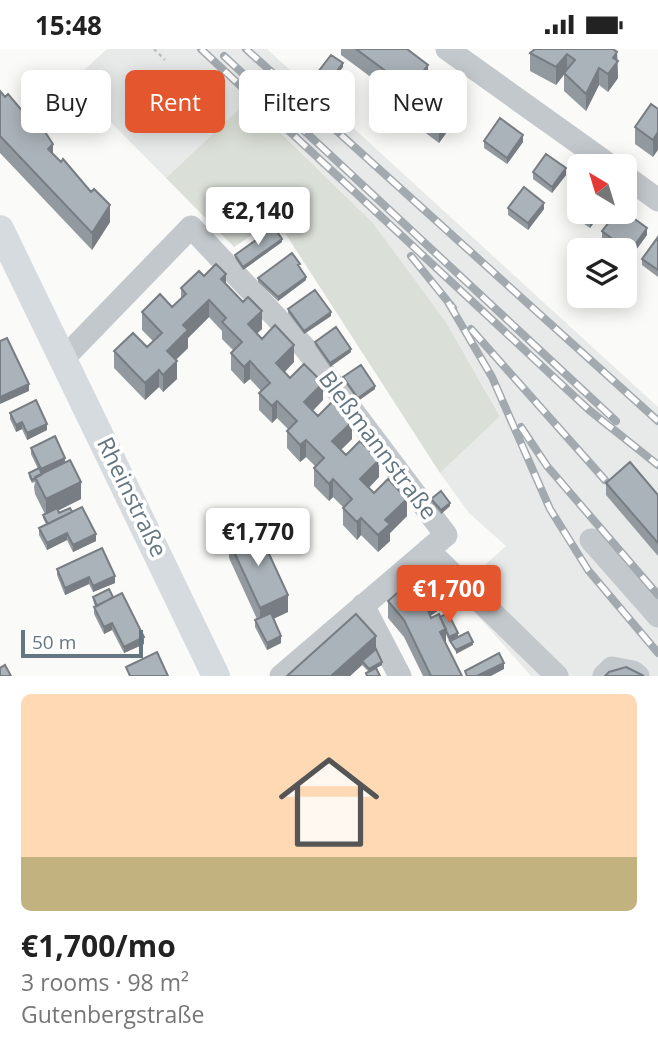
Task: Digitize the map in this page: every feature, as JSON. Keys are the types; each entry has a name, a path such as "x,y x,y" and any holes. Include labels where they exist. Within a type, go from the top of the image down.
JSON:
{"main road":[{"name":"Rheinstraße","path":"0,229 65,357 216,676"}],"street":[{"path":"447,49 594,154"},
{"path":"637,185 658,200"},
{"name":"Bleßmannstraße","path":"65,357 191,227 306,349 446,535 281,676"},
{"path":"591,540 658,616"},
{"path":"428,549 557,676"},
{"path":"363,605 400,676"},
{"path":"604,676 612,668 633,672 638,676"}],"path":[{"path":"155,49 165,60"}],"shaded area":[{"path":"107,49 267,49 290,70 239,70 239,110 225,123 225,70 125,70 125,133 215,133 166,178 111,122 111,70 84,70"},
{"path":"239,109 239,133 281,133 373,223 446,322 500,416 440,473 276,219 234,247 166,178 214,133 225,133 225,123"},
{"path":"355,130 658,407 658,676 531,676 456,591 506,546 469,513 440,473 500,415 446,322 373,223 282,133 355,133"}],"building":[{"path":"356,49 407,49 428,65 424,70 384,70"},
{"path":"535,49 613,49 617,52 613,58 618,61 608,74 599,68 586,94 564,73 575,60 567,54 556,67 530,53"},
{"path":"331,55 343,63 338,70 320,70"},
{"path":"0,91 5,97 8,94 21,109 21,133 46,133 53,144 48,149 61,162 63,159 91,192 94,189 110,205 92,233 0,136"},
{"path":"651,104 658,109 658,132 653,140 635,127"},
{"path":"500,118 523,135 507,158 484,141"},
{"path":"546,154 566,168 552,187 533,172"},
{"path":"524,187 544,203 528,223 508,208"},
{"path":"637,221 647,228 637,242 637,238 611,238 602,231 608,224 637,224"},
{"path":"274,227 282,239 243,267 235,255"},
{"path":"658,237 658,270 642,259"},
{"path":"292,253 306,277 278,297 258,278"},
{"path":"216,264 226,274 221,279 243,302 248,297 262,311 248,324 262,339 275,325 294,345 276,363 290,378 304,364 323,383 304,402 318,416 332,402 352,422 332,441 346,455 360,441 379,460 360,479 374,493 388,479 407,499 385,520 390,524 378,535 361,518 357,522 343,508 352,499 333,479 329,484 314,468 324,458 306,440 300,445 287,431 297,421 277,401 272,406 259,393 270,383 250,361 244,367 231,353 242,342 222,322 226,318 209,300 183,325 188,330 167,351 177,361 163,375 159,370 145,383 114,351 133,333 147,347 162,333 142,312 160,294 172,307 186,294 181,288 199,271 204,276"},
{"path":"315,290 331,312 304,331 288,309"},
{"path":"336,327 351,349 330,363 315,342"},
{"path":"7,338 29,384 0,397 0,341"},
{"path":"361,365 375,386 358,398 343,377"},
{"path":"36,400 47,424 27,433 22,422 16,425 10,413"},
{"path":"55,436 65,458 41,469 31,448"},
{"path":"70,460 81,482 46,499 35,477"},
{"path":"630,462 658,495 658,543 606,483"},
{"path":"39,468 42,474 32,480 29,473"},
{"path":"441,491 450,503 441,510 431,499"},
{"path":"82,507 96,534 73,545 67,533 47,543 39,528"},
{"path":"57,508 59,513 70,508 72,512 48,524 43,515"},
{"path":"257,528 288,595 260,608 229,541"},
{"path":"102,548 115,576 93,586 89,577 65,588 57,569"},
{"path":"421,572 440,592 425,602 431,618 439,614 446,629 440,632 462,676 431,676 404,620 388,601"},
{"path":"109,589 113,597 97,606 93,597"},
{"path":"122,593 144,637 124,647 112,623 104,627 94,607"},
{"path":"271,613 281,636 267,643 255,620"},
{"path":"448,613 458,633 449,637 440,617"},
{"path":"356,614 376,636 331,676 287,676"},
{"path":"468,632 473,642 456,650 450,641"},
{"path":"376,649 382,662 369,669 362,661"},
{"path":"157,652 168,676 130,676 126,667"},
{"path":"499,653 504,663 477,676 467,676 465,671"},
{"path":"5,665 11,676 0,676 0,668"},
{"path":"626,667 644,676 605,676 609,672"},
{"path":"376,668 380,676 367,676 366,673"}],"railway":[{"path":"201,49 589,410 658,465"},
{"path":"246,49 658,421"},
{"path":"224,56 616,421"},
{"path":"411,256 453,308"},
{"path":"448,302 492,377 550,509 588,570 658,653"},
{"path":"471,329 605,480"},
{"path":"521,427 547,466 658,595"}]}
